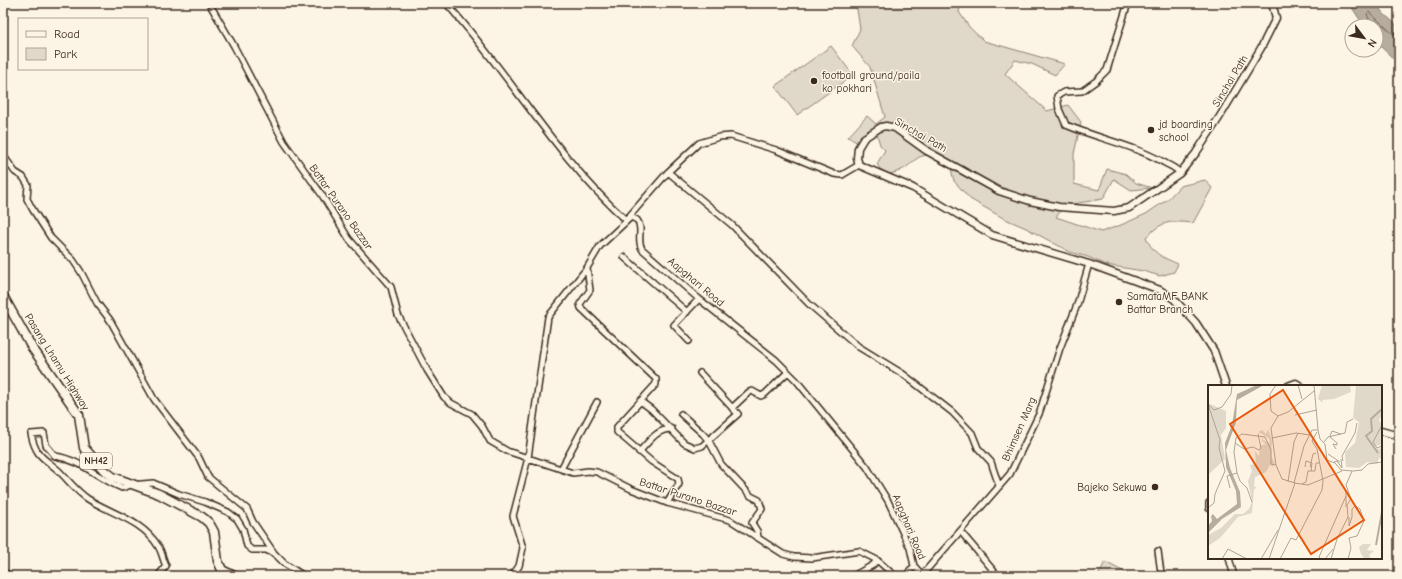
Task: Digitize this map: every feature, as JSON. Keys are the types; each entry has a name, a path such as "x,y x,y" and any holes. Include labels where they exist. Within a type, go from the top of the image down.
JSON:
{"main road":[{"name":"Pasang Lhamu Highway","path":"3,296 31,346 79,415 84,448 113,477 130,485 146,488 159,494 193,511 209,523 214,532 218,561 222,570 234,576"}],"street":[{"name":"Battar Purano Bazzar","path":"209,3 234,46 284,142 322,195 349,239 391,287 398,315 427,370 444,397 476,419 490,441 500,448 573,473 588,471 597,472 631,489 667,503 730,520 783,554 794,558 812,558 859,552 877,560 895,576"},
{"path":"446,3 496,63 568,160 603,199 626,220"},
{"path":"1128,3 1107,70 1096,81 1082,91 1064,92 1057,96 1059,109 1066,125 1082,132 1116,141 1152,155 1180,173"},
{"name":"Sinchai Path","path":"859,165 857,158 858,148 864,138 881,127 886,126 895,128 927,151 999,191 1030,201 1059,207 1114,211 1128,208 1180,173 1219,118 1261,48 1276,18 1272,3"},
{"path":"512,576 519,566 523,548 513,516 528,458 548,317 587,268 600,246 626,220 668,172 699,143 719,137 731,136 790,155 834,174 842,175 859,165 913,188 992,235 1089,264 1151,285 1174,300 1196,324 1214,351 1226,385"},
{"path":"3,155 15,172 23,177 28,185 27,199 33,210 51,238 73,260 81,272 97,303 110,320 154,399 199,458 208,477 247,509 253,522 275,554 285,564 304,576"},
{"path":"668,172 732,225 809,304 859,347 903,374 952,412 972,434 978,448 991,462 999,486"},
{"name":"Aapghari Road","path":"626,220 631,217 637,220 641,226 639,242 642,249 699,298 776,360 788,372 867,467 888,502 910,548 914,566 923,576"},
{"path":"624,257 687,312"},
{"name":"Bhimsen Marg","path":"923,576 1010,474 1039,414 1089,264"},
{"path":"587,268 590,290 580,304 581,308 656,380 656,384 617,427 617,432 639,452 678,479 679,484 667,503"},
{"path":"689,341 674,324 699,298"},
{"path":"732,408 749,392 752,391 761,396 788,372"},
{"path":"640,401 651,409 672,429 684,443 690,447 702,446 738,414 700,373"},
{"path":"561,469 597,402"},
{"path":"681,414 709,441 721,464 761,504 762,509 752,523 757,531 758,537"},
{"path":"639,452 655,434 664,429 672,429"},
{"path":"1382,431 1399,436"},
{"path":"158,576 166,566 159,546 149,534 138,524 86,498 59,471 38,456 34,448 31,434 44,433 46,445 55,456 69,458 115,486 122,488 130,485 153,483 178,494 192,497 228,512 237,519 243,529 247,546 252,550 266,550 275,554"},
{"path":"961,532 998,576"},
{"path":"1158,551 1161,573 1159,576"},
{"path":"1229,559 1234,576"},
{"path":"853,576 873,565 877,560"},
{"path":"907,576 910,570 914,567 923,576"},
{"path":"3,572 11,576"}],"green space":[{"path":"856,3 961,3 959,12 970,28 984,41 1065,64 1055,75 1032,64 1015,60 1005,74 1047,111 1068,105 1081,122 1074,154 1074,184 1099,190 1107,169 1126,174 1136,183 1152,188 1131,190 1114,179 1103,199 1066,205 1056,217 1101,232 1146,214 1168,199 1180,186 1205,180 1212,188 1193,223 1167,223 1152,231 1146,237 1155,251 1178,264 1174,272 1160,276 1143,271 1106,265 1088,257 1070,252 1026,228 1003,218 970,199 954,181 950,165 938,158 922,156 899,171 889,174 880,169 877,164 885,150 880,145 877,134 858,143 848,137 867,116 876,124 885,117 870,67 852,46 860,29"},
{"name":"football ground/paila ko pokhari","path":"831,46 853,75 797,115 775,86"},
{"path":"1105,562 1132,576 1098,576"}],"water":[{"path":"1349,3 1375,3 1384,14 1399,27 1399,64 1384,50 1384,18 1359,18"}],"place":[{"name":"football ground/paila ko pokhari","path":"814,81"},
{"name":"jd boarding school","path":"1151,130"},
{"name":"SamataMF BANK Battar Branch","path":"1119,302"},
{"name":"Bajeko Sekuwa","path":"1155,487"}]}
